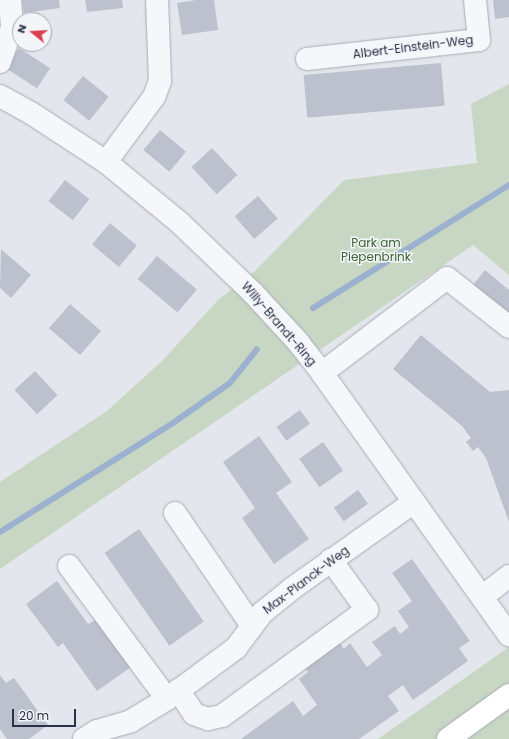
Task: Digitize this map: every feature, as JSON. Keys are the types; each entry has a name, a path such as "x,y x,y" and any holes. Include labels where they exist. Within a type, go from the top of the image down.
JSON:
{"main road":[{"path":"448,739 509,695"}],"street":[{"path":"0,62 12,27 10,0"},
{"path":"106,162 154,97 160,81 157,0"},
{"name":"Albert-Einstein-Weg","path":"307,59 479,40 475,0"},
{"name":"Willy-Brandt-Ring","path":"0,96 31,113 106,162 219,258 298,342 322,373 509,634"},
{"path":"322,373 447,278 509,327"},
{"name":"Max-Planck-Weg","path":"84,739 98,731 131,721 173,695 236,648 262,613 290,590 414,502"},
{"path":"175,513 252,626"},
{"path":"69,566 173,695 194,714 208,719 222,716 367,610 332,560"},
{"path":"482,597 509,576"}],"green space":[{"name":"Park am Piepenbrink","path":"509,84 509,275 473,245 0,569 0,482 107,411 162,361 218,300 256,270 344,180 477,163 471,104"},
{"path":"509,647 509,739 378,739"}],"building":[{"path":"22,0 59,0 60,8 24,12"},
{"path":"85,0 122,0 123,8 87,12"},
{"path":"196,0 214,0 218,30 182,35 177,3"},
{"path":"493,0 509,0 509,17 495,19"},
{"path":"16,52 25,52 50,68 37,88 6,68"},
{"path":"441,63 445,106 307,118 304,75"},
{"path":"83,76 109,97 89,121 63,100"},
{"path":"160,130 186,152 169,172 143,150"},
{"path":"212,148 237,175 217,194 192,167"},
{"path":"65,180 89,199 73,220 48,201"},
{"path":"258,196 278,219 254,239 235,216"},
{"path":"110,223 137,245 119,267 92,244"},
{"path":"1,249 31,275 11,298 0,288"},
{"path":"157,256 197,289 178,312 138,279"},
{"path":"485,270 509,290 509,314 473,285"},
{"path":"70,304 101,331 80,355 49,328"},
{"path":"421,335 490,392 509,390 509,522 486,458 478,447 473,451 466,442 471,438 462,426 393,369"},
{"path":"35,371 58,395 37,414 15,390"},
{"path":"300,410 310,424 287,441 277,427"},
{"path":"259,436 292,482 276,493 309,539 274,564 242,518 255,508 223,462"},
{"path":"323,442 343,471 319,487 299,459"},
{"path":"358,490 368,504 344,521 334,508"},
{"path":"139,529 204,622 169,646 105,553"},
{"path":"412,559 470,641 459,648 468,661 413,700 403,685 388,696 399,711 359,739 241,739 293,701 303,716 317,705 299,679 308,672 304,666 339,642 344,649 350,643 367,667 382,655 372,642 395,626 400,634 409,627 398,611 412,601 392,573"},
{"path":"57,581 88,624 97,619 131,667 97,691 63,643 58,647 26,604"},
{"path":"0,675 6,683 14,678 48,725 29,739 7,739 0,729"}],"waterway":[{"path":"313,308 509,185"},
{"path":"0,532 173,423 230,383 257,349"}]}
